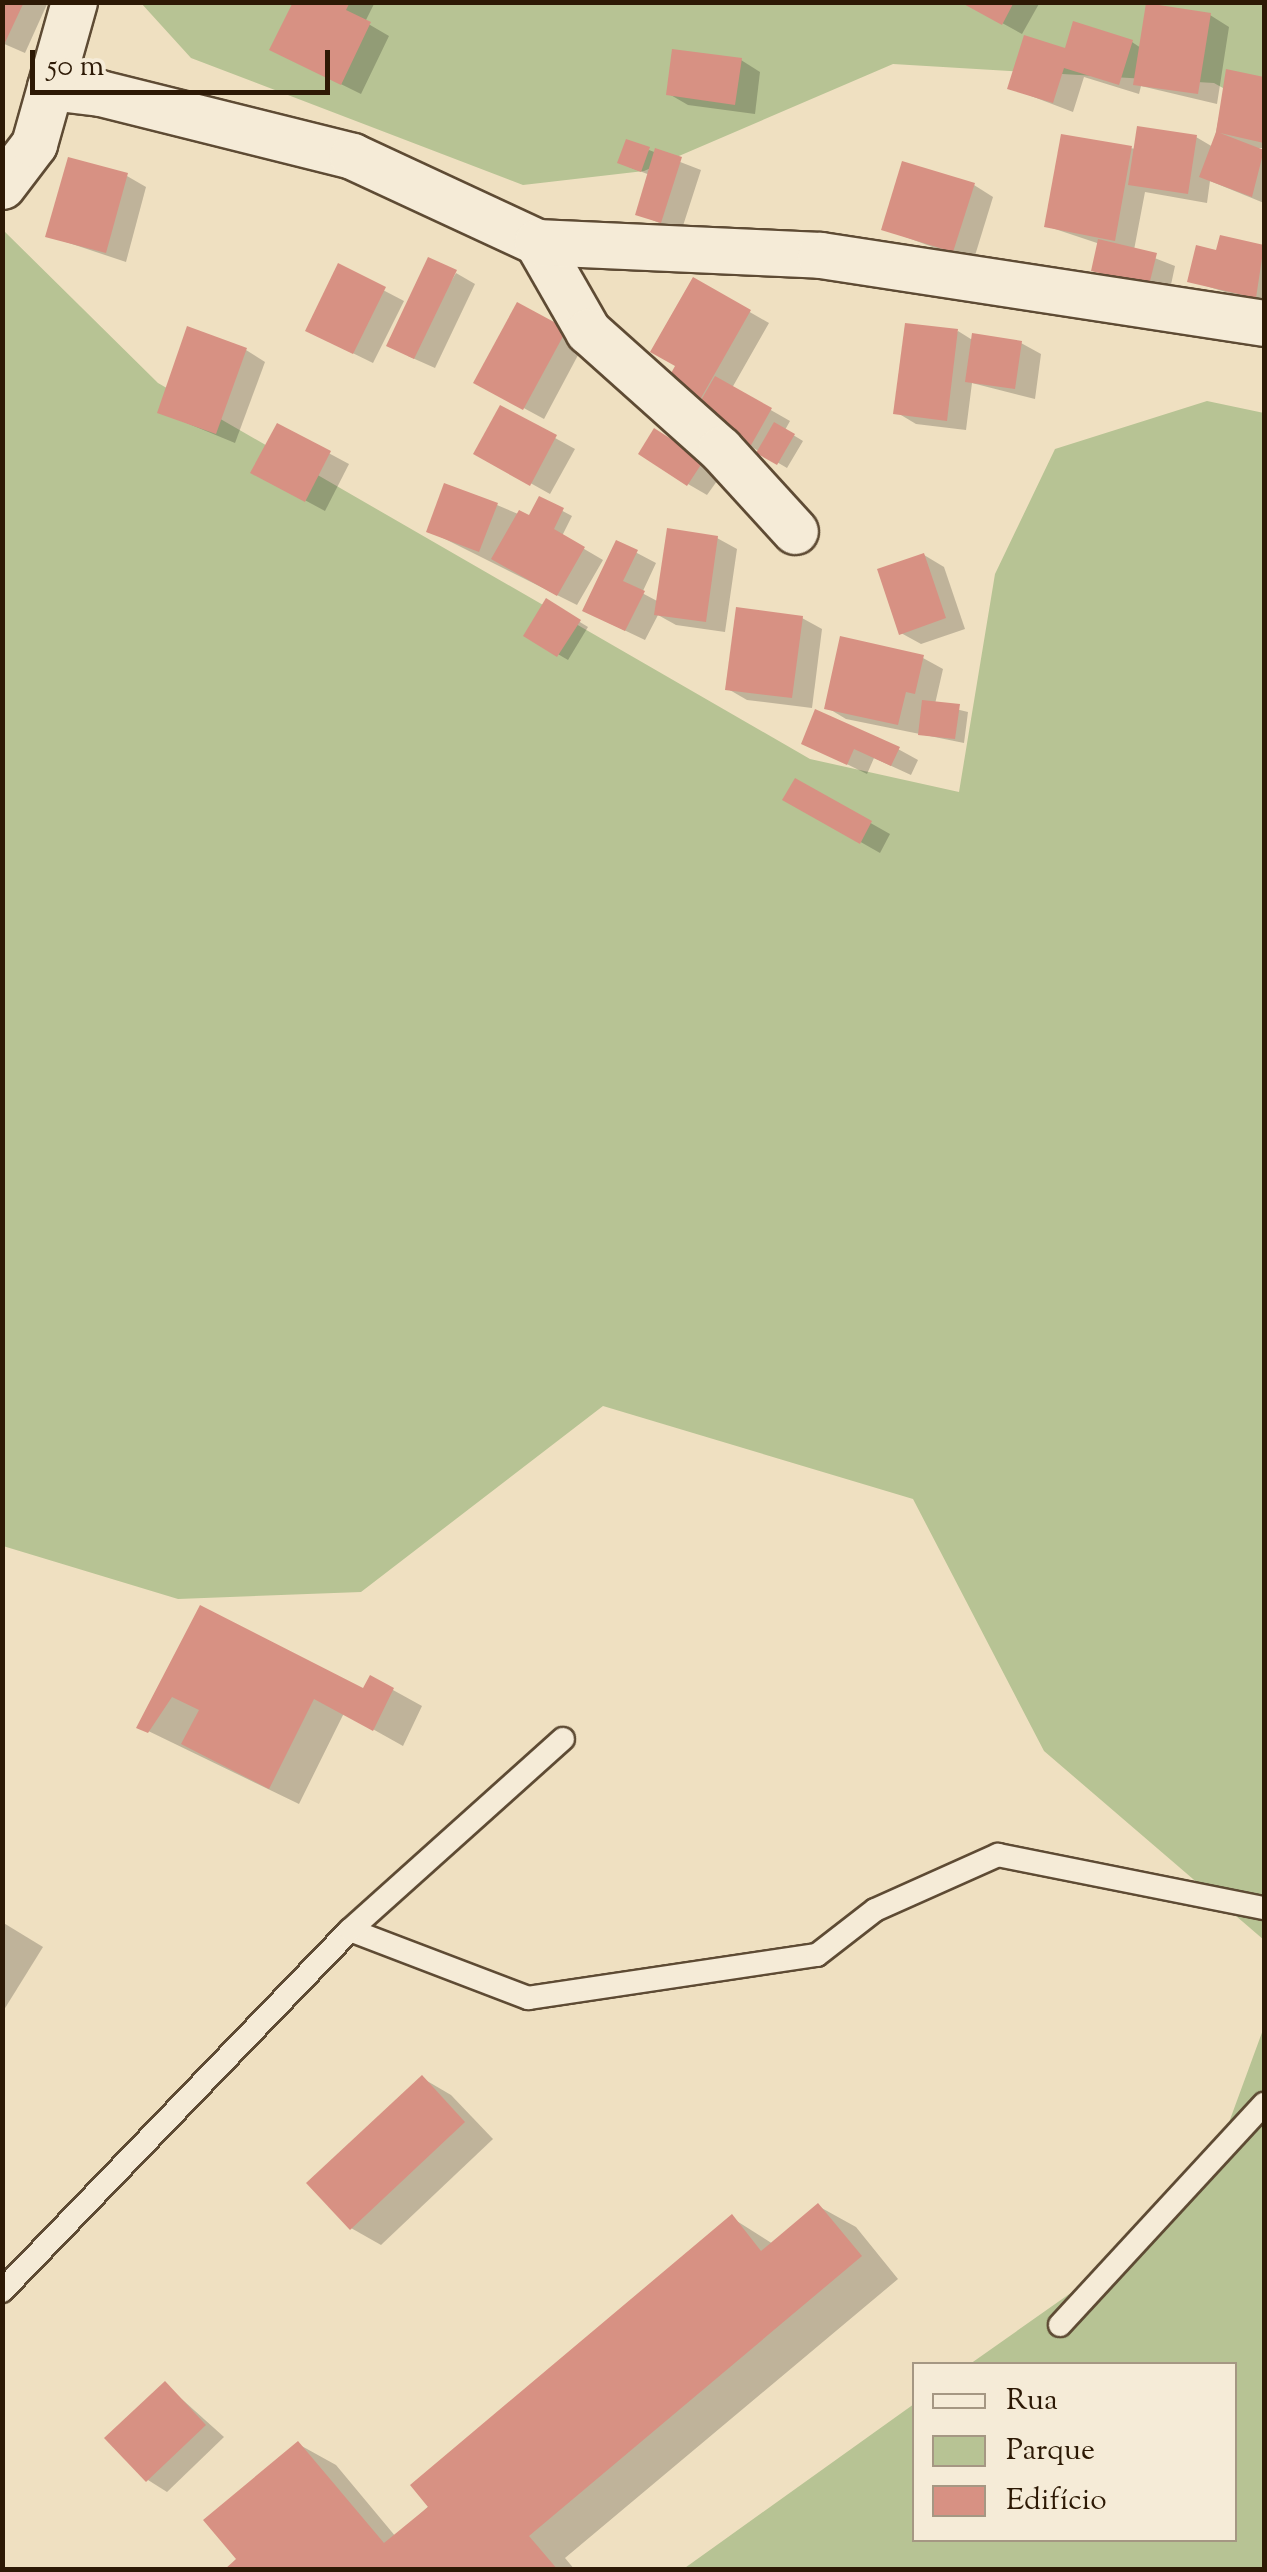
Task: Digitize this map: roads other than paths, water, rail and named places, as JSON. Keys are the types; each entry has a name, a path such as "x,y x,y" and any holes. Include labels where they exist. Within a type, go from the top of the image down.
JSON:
{"street":[{"path":"2,186 34,144 74,2"},
{"path":"50,87 100,93 352,156 538,242 820,255 1264,323"},
{"path":"538,242 588,331 720,450 795,531"}],"lane":[{"path":"2,2291 350,1930 563,1740"},
{"path":"350,1930 528,1998 818,1955 875,1910 998,1855 1264,1908"},
{"path":"1060,2325 1264,2104"}]}
